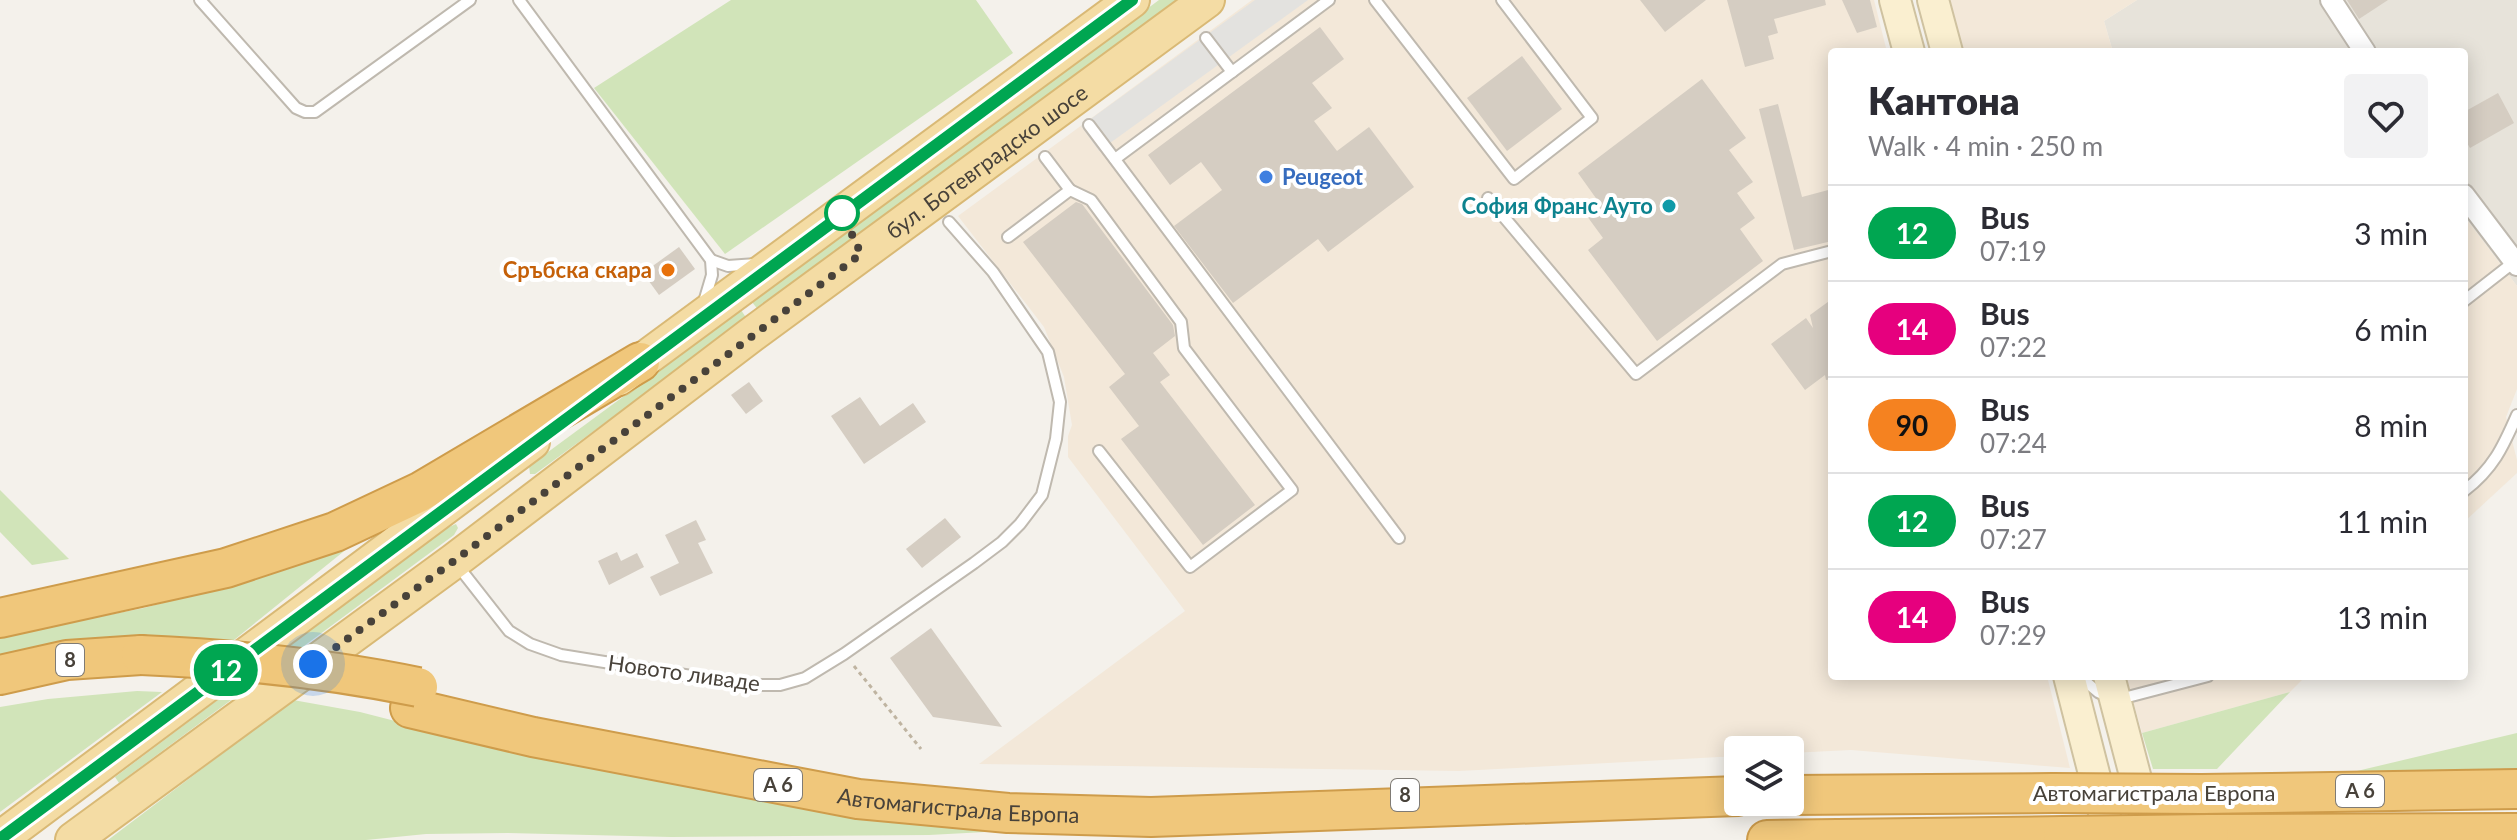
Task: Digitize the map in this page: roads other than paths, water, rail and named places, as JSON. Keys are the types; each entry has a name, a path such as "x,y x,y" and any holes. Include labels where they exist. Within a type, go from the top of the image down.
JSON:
{"highway":[{"path":"0,618 226,568 335,532 420,492 640,362"},
{"name":"8","path":"0,675 67,660 140,667 267,663 367,676 414,698 523,714 756,763 906,785 1006,794 1115,797 1476,794 1724,796"},
{"path":"0,691 69,682 140,667"},
{"name":"Автомагистрала Европа","path":"1804,795 2517,789"},
{"name":"Автомагистрала Европа","path":"1767,840 2517,833"}],"main road":[{"name":"бул. Ботевградско шосе","path":"0,839 1132,0"},
{"name":"бул. Ботевградско шосе","path":"73,840 454,561 751,335 1207,0"},
{"path":"1895,0 1908,48"},
{"path":"1933,0 1946,48"},
{"path":"2070,680 2111,840"},
{"path":"2113,688 2152,840"}],"street":[{"path":"2331,0 2362,48"},
{"path":"2468,200 2516,263"}],"lane":[{"path":"200,0 296,108 305,112 324,108 470,0"},
{"path":"519,0 711,260 712,275 706,298 691,325"},
{"path":"1115,159 1329,0"},
{"path":"1375,0 1514,179 1592,118 1502,0"},
{"path":"1206,38 1232,72"},
{"path":"1089,125 1399,538"},
{"path":"1045,157 1070,190 1091,200 1181,322 1184,348 1292,490 1190,567 1099,451"},
{"path":"1008,237 1070,190"},
{"path":"1488,198 1636,374 1782,264 1828,252"},
{"name":"Новото ливаде","path":"454,561 509,631 530,644 561,655 747,685 780,685 805,678 844,654 1005,540 1042,495 1056,439 1060,402 1048,352 993,272 949,222"},
{"path":"711,260 728,266 758,264 787,254"},
{"path":"2468,298 2516,263"},
{"path":"2468,488 2498,457 2517,415"},
{"path":"2084,680 2098,692 2176,680"}],"place":[{"name":"Peugeot","path":"1266,177"},
{"name":"София Франс Ауто","path":"1669,206"},
{"name":"Сръбска скара","path":"668,270"}]}
